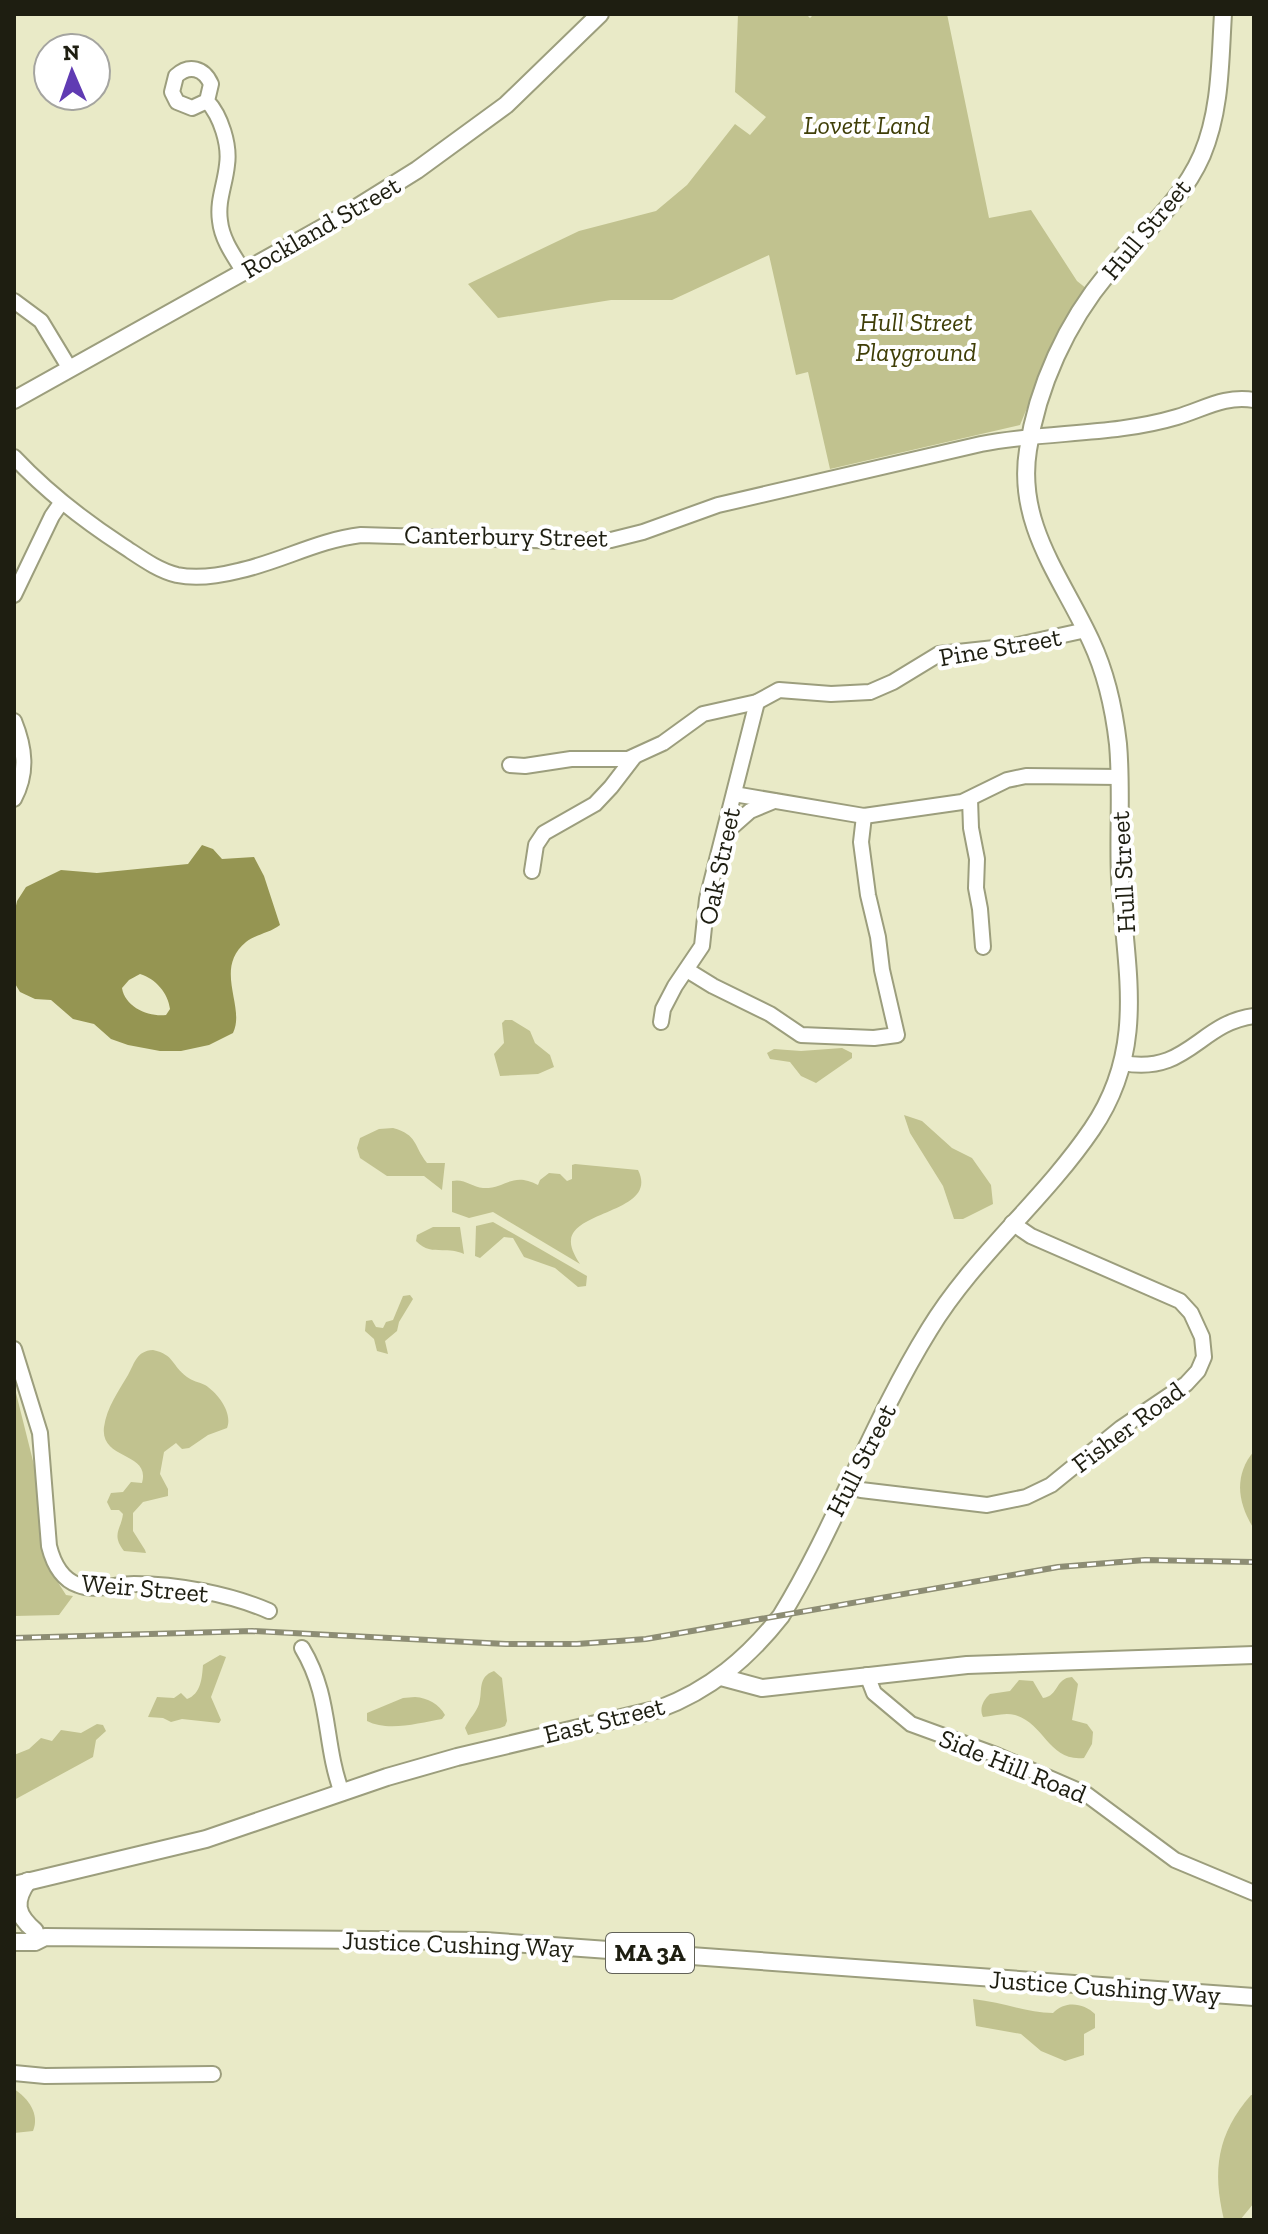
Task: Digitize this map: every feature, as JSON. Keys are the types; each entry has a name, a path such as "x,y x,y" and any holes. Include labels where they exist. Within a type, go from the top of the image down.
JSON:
{"main road":[{"name":"Rockland Street","path":"14,400 373,199 468,135 535,79 600,14"},
{"name":"Hull Street","path":"721,1677 768,1632 791,1599 929,1329 957,1288 1089,1134 1111,1095 1123,1063 1131,999 1120,880 1117,736 1100,664 1086,630 1046,558 1031,518 1026,483 1030,437 1051,371 1080,313 1108,273 1176,200 1199,161 1215,114 1223,14"},
{"path":"721,1677 762,1688 999,1663 1254,1655"},
{"path":"741,1661 762,1688"},
{"name":"East Street","path":"21,1883 206,1839 445,1760 649,1712 676,1702 721,1677"},
{"path":"21,1883 17,1910 22,1919 40,1934"},
{"name":"Justice Cushing Way","path":"14,1931 40,1934 470,1941 1254,1997"},
{"name":"Justice Cushing Way","path":"14,1942 35,1942 40,1934"}],"street":[{"path":"207,101 217,113 228,156 219,203 220,226 244,272"},
{"path":"14,301 41,321 70,369"},
{"name":"Canterbury Street","path":"14,457 61,503 156,567 178,575 207,576 248,569 329,541 361,535 563,541 619,539 728,502 981,444 1157,422 1229,399 1254,400"},
{"path":"14,595 61,503"},
{"name":"Pine Street","path":"510,765 634,757 663,743 703,714 757,702 784,689 831,694 870,692 939,654 1013,646 1086,630"},
{"name":"Oak Street","path":"661,1022 665,1005 703,942 706,905 757,702"},
{"path":"14,721 24,766 22,782 14,799"},
{"path":"532,871 536,845 544,833 595,804 634,757"},
{"path":"734,794 864,816 970,799 1007,780 1026,776 1120,777"},
{"path":"970,799 983,947"},
{"path":"722,836 750,811 774,801"},
{"path":"687,970 770,1014 801,1035 847,1038 897,1035 868,895 861,842 864,816"},
{"path":"1123,1063 1140,1067 1161,1064 1232,1021 1254,1016"},
{"name":"Fisher Road","path":"848,1485 861,1490 972,1505 998,1504 1026,1497 1061,1478 1109,1437 1177,1391 1198,1371 1204,1357 1202,1337 1191,1313 1180,1301 1031,1236 1012,1223"},
{"name":"Weir Street","path":"14,1349 40,1433 49,1546 54,1561 66,1578 83,1587 148,1585 227,1596 269,1611"},
{"path":"302,1648 322,1693 342,1793"},
{"name":"Side Hill Road","path":"867,1675 874,1693 911,1724 996,1755 1086,1794 1175,1860 1254,1893"},
{"path":"14,2073 45,2076 213,2074"}],"green space":[{"path":"738,14 806,14 810,18 814,14 947,14 989,218 1031,210 1077,281 1087,289 1055,340 1020,425 830,469 808,372 796,375 769,255 672,300 611,300 498,318 468,284 579,231 656,211 687,185 735,124 750,135 766,117 735,92"},
{"path":"512,1020 530,1031 535,1043 550,1055 554,1067 538,1074 500,1076 494,1054 504,1043 502,1023"},
{"path":"842,1048 852,1053 852,1058 816,1083 801,1076 790,1062 770,1059 767,1053 774,1049"},
{"path":"904,1115 922,1121 952,1148 972,1158 991,1185 993,1204 963,1219 954,1219 943,1186 910,1133"},
{"path":"393,1128 411,1137 427,1163 445,1163 442,1190 424,1176 387,1176 360,1158 357,1148 360,1138 379,1129"},
{"path":"572,1165 638,1170 641,1184 637,1194 627,1203 576,1230 571,1243 580,1264 493,1212 469,1218 452,1212 452,1181 483,1188 515,1180 538,1185 549,1173 560,1174 567,1181 572,1179"},
{"path":"493,1222 587,1276 586,1286 578,1287 555,1268 524,1257 513,1238 504,1237 480,1258 475,1256 476,1226"},
{"path":"433,1227 460,1227 464,1254 427,1249 416,1241 417,1235"},
{"path":"410,1295 413,1299 397,1331 385,1341 388,1354 377,1351 374,1339 365,1331 366,1321 372,1320 376,1327 383,1328 386,1322 393,1320 403,1296"},
{"path":"153,1350 169,1358 191,1380 215,1393 226,1410 228,1422 227,1428 208,1435 189,1448 182,1449 176,1443 164,1452 160,1474 168,1496 143,1502 133,1513 133,1531 146,1553 124,1551 118,1540 123,1514 119,1510 111,1510 107,1502 111,1493 123,1492 131,1482 142,1483 143,1473 133,1460 110,1446 104,1427 110,1406 137,1358"},
{"path":"14,1385 38,1481 40,1539 50,1570 66,1595 73,1596 59,1615 14,1616"},
{"path":"1254,1451 1254,1529 1244,1510 1240,1490 1243,1470"},
{"path":"220,1655 226,1657 211,1697 221,1720 219,1723 182,1719 171,1722 148,1717 157,1697 174,1698 181,1693 187,1699 192,1697 200,1685 203,1665"},
{"path":"494,1671 502,1678 505,1726 468,1735 465,1728 479,1704 483,1681"},
{"path":"1072,1677 1078,1684 1072,1720 1087,1724 1093,1732 1092,1744 1084,1758 1063,1754 1034,1726 1015,1715 983,1717 982,1708 988,1696 1010,1691 1019,1680 1033,1681 1043,1698 1052,1694 1063,1680"},
{"path":"415,1697 433,1702 445,1715 442,1719 404,1726 384,1726 367,1721 367,1713 403,1698"},
{"path":"97,1724 103,1725 106,1731 96,1740 93,1757 14,1800 14,1755 29,1749 41,1738 52,1741 61,1730 81,1733"},
{"path":"973,1999 1053,2013 1063,2006 1080,2005 1095,2014 1095,2028 1084,2034 1084,2055 1065,2061 1041,2051 1021,2034 976,2026"},
{"path":"14,2089 24,2097 34,2113 33,2131 14,2133"},
{"path":"1254,2095 1254,2203 1240,2220 1224,2220 1218,2185 1220,2153 1231,2124"}],"shaded area":[{"path":"202,845 213,849 222,859 254,857 264,876 280,925 250,939 236,953 231,976 236,1012 233,1033 209,1045 181,1051 128,1045 111,1039 94,1024 73,1019 51,1000 35,999 20,992 14,982 14,915 17,901 26,887 61,870 97,873 188,864","holes":["140,974 167,997 170,1009 166,1015 138,1009 124,995 122,988 129,980"]}],"railway":[{"path":"14,1638 252,1631 506,1644 577,1644 646,1639 1058,1567 1145,1560 1254,1562"}],"park label":[{"name":"Lovett Land","path":"867,125"},
{"name":"Hull Street Playground","path":"916,337"}]}
